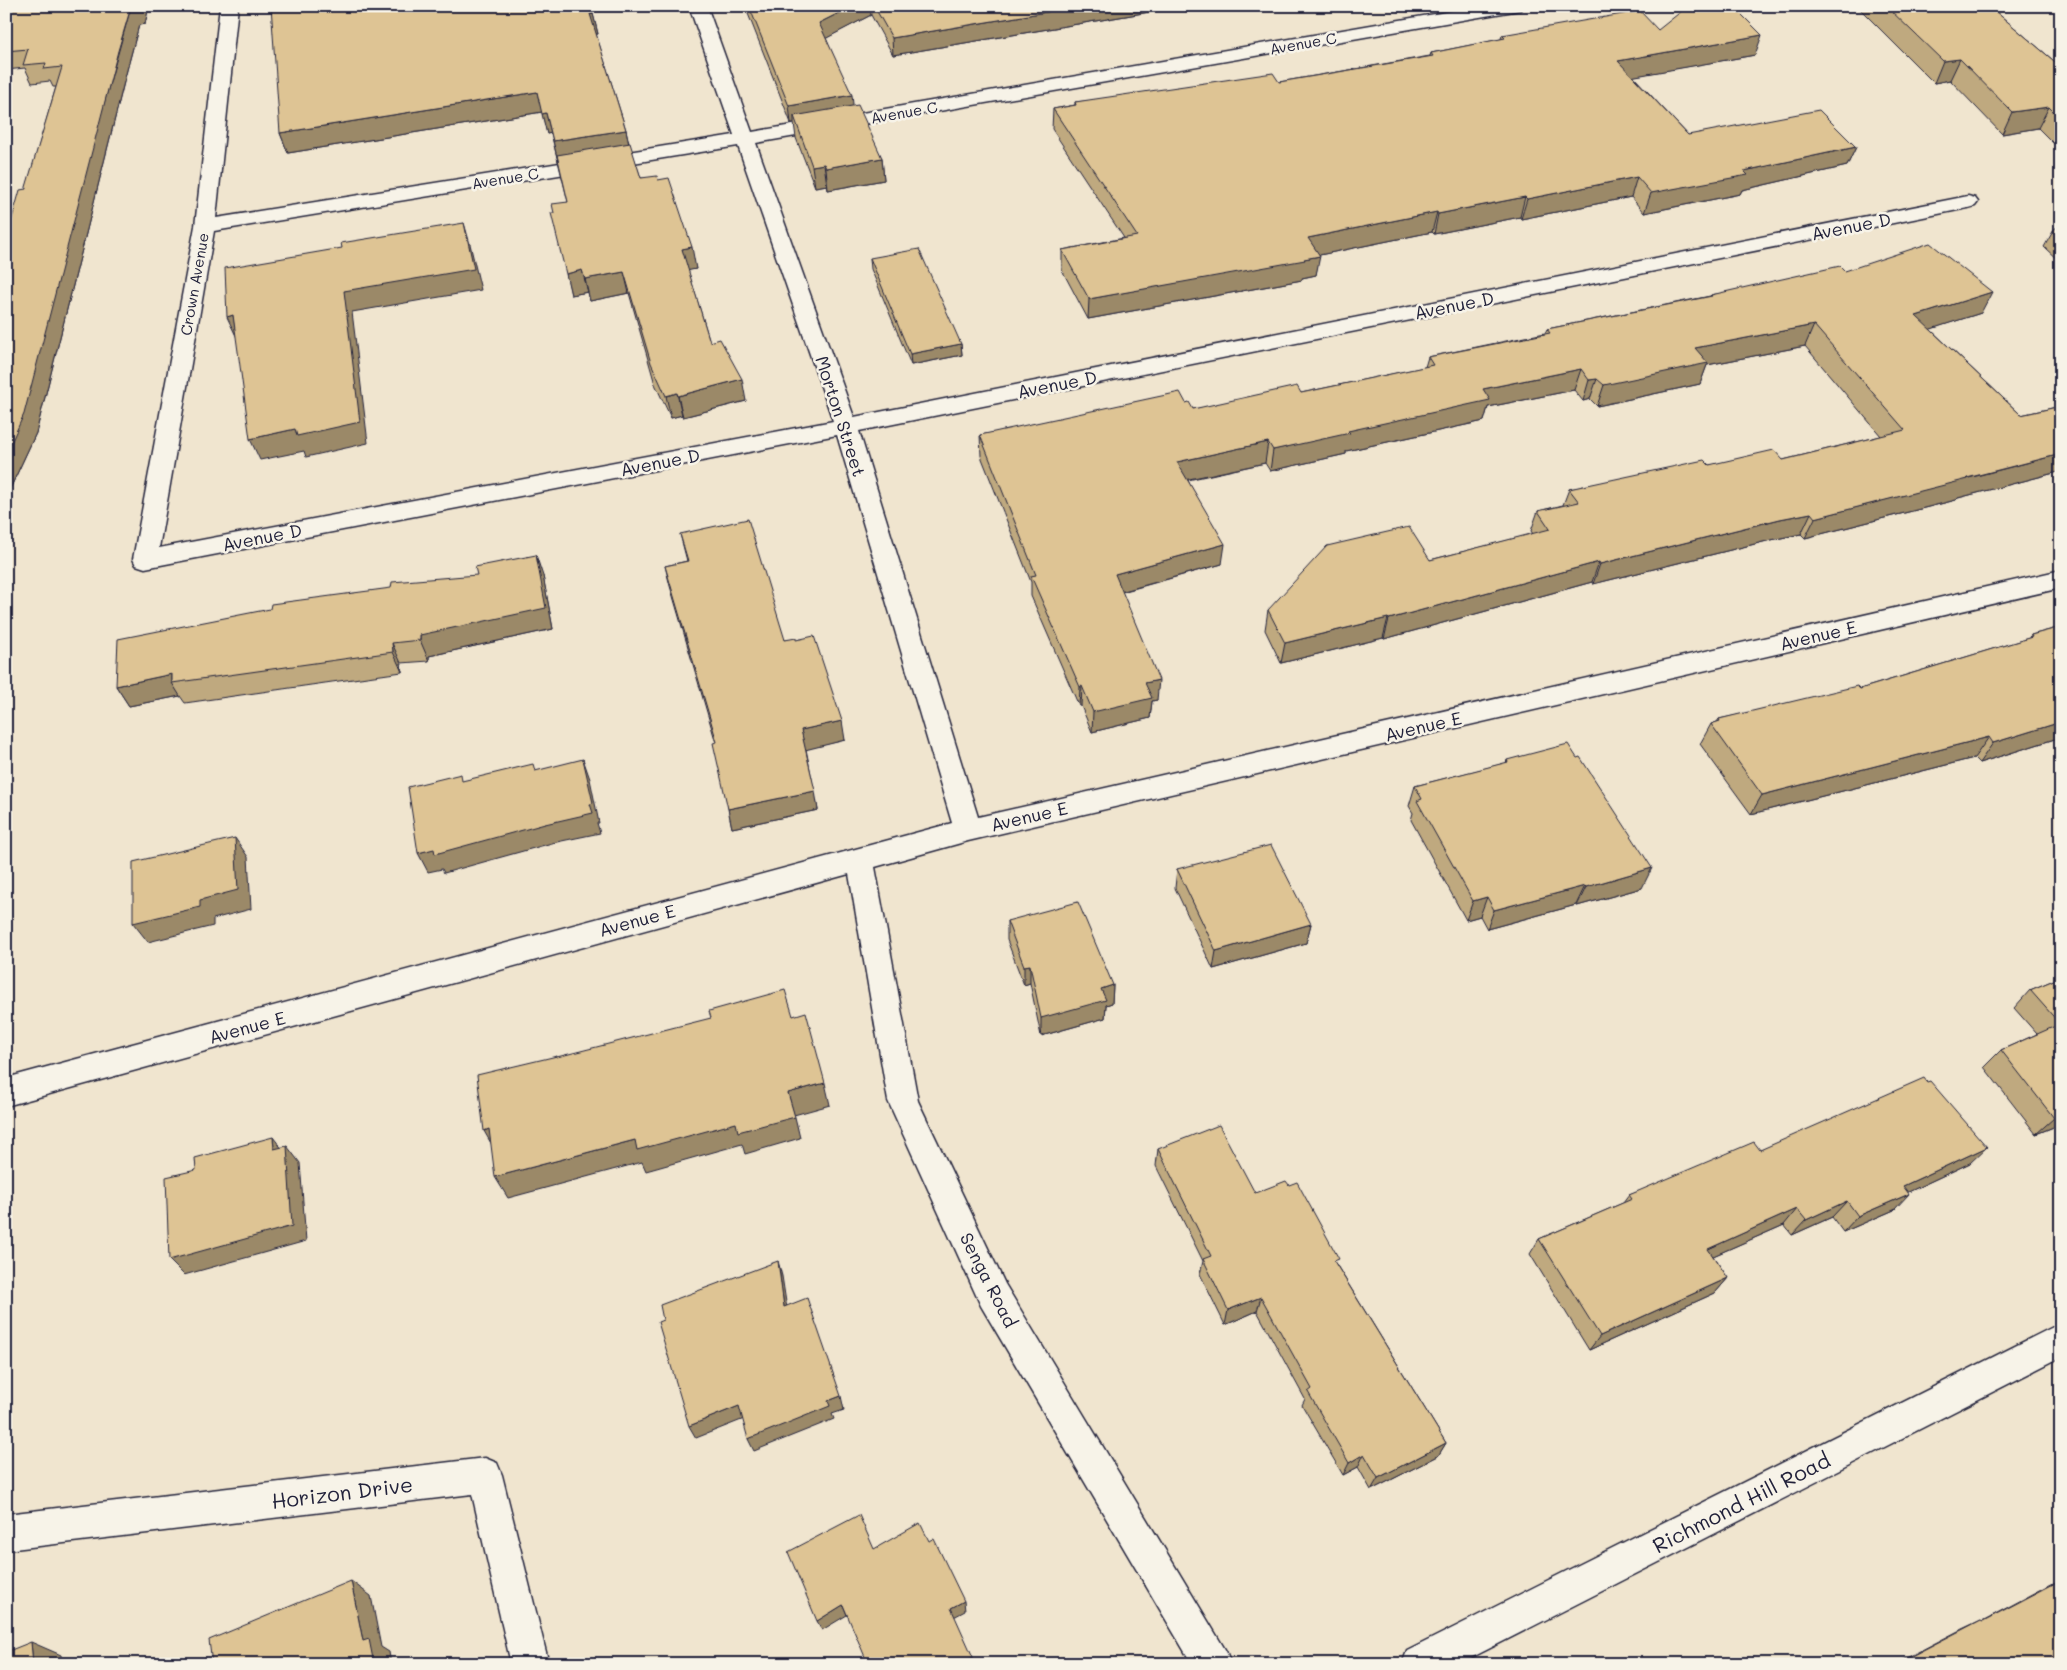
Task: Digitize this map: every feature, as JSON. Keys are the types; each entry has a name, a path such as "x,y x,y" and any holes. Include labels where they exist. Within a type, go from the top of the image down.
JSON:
{"street":[{"name":"Crown Avenue","path":"145,559 205,226 229,6"},
{"name":"Morton Street","path":"698,6 846,426 968,830"},
{"name":"Avenue C","path":"205,226 744,139 1514,6"},
{"name":"Avenue D","path":"145,559 846,426 1968,202"},
{"name":"Avenue E","path":"6,1092 968,830 2061,579"},
{"name":"Senga Road","path":"860,860 903,1101 993,1294 1213,1664"},
{"name":"Richmond Hill Road","path":"1420,1664 2061,1339"},
{"name":"Horizon Drive","path":"6,1532 485,1475 530,1664"}],"building":[{"path":"6,6 137,6 131,7 118,51 24,414 6,454 6,240 20,190 26,189 62,67 44,69 46,63 23,65 28,49 6,51"},
{"path":"271,6 591,6 593,14 590,14 626,130 553,141 546,113 542,114 537,92 280,133"},
{"path":"749,6 853,6 819,23 852,95 789,106"},
{"path":"874,6 1082,6 892,38"},
{"path":"1688,6 1733,6 1762,35 1618,61 1688,135 1819,110 1856,147 1744,171 1748,175 1651,193 1637,177 1527,199 1525,197 1438,214 1437,212 1308,238 1320,256 1305,260 1089,299 1062,250 1137,236 1053,109 1076,105 1075,102 1273,73 1279,82 1433,56 1431,53 1505,38 1502,35 1640,11 1658,30"},
{"path":"1886,6 1989,6 2061,66 2061,119 2049,107 2012,112 1960,59 1943,61"},
{"path":"858,105 882,158 826,168 824,164 812,166 794,116"},
{"path":"630,143 641,178 657,176 658,180 669,178 692,247 682,249 710,342 720,339 742,379 678,396 677,393 666,396 651,363 624,272 585,279 582,270 566,274 551,213 554,213 552,204 568,202 557,155"},
{"path":"464,223 474,269 344,291 360,422 297,436 295,429 250,439 233,315 227,317 225,268 342,248 341,243"},
{"path":"2061,227 2061,233 2055,228"},
{"path":"1930,243 1992,292 1916,316 2021,415 2061,406 2061,454 1815,518 1811,513 1780,519 1600,564 1599,562 1389,619 1285,643 1268,610 1327,546 1409,527 1430,560 1550,529 1538,511 1579,502 1569,489 1704,460 1709,465 1774,450 1783,460 1905,430 1814,325 1695,348 1708,363 1604,385 1597,379 1589,380 1581,369 1483,389 1490,400 1348,431 1350,433 1273,450 1268,442 1177,462 1225,544 1115,574 1159,680 1145,683 1152,698 1093,712 1031,576 1036,575 980,435 1180,392 1186,403 1189,402 1193,409 1297,386 1301,393 1433,365 1428,357 1550,333 1547,329 1712,296 1840,266 1845,271"},
{"path":"919,249 961,344 910,354 870,258"},
{"path":"748,519 785,640 796,638 796,640 814,636 842,721 801,730 815,791 728,809 713,743 717,742 665,566 688,561 680,534"},
{"path":"536,555 546,608 420,635 420,640 392,643 393,652 172,683 172,674 116,686 118,639 270,609 271,604 391,588 392,582 477,575 475,567"},
{"path":"2061,627 2061,722 1993,743 1989,737 1762,795 1711,724 1720,721 1719,719 1857,686 1860,689"},
{"path":"1568,744 1577,758 1580,757 1652,868 1494,910 1487,897 1473,901 1417,801 1422,799 1415,786"},
{"path":"583,759 593,803 590,804 593,813 435,854 434,849 418,853 408,787 461,774 462,781 533,764 535,771"},
{"path":"235,838 238,890 200,900 200,907 133,923 133,862"},
{"path":"1271,845 1311,924 1216,951 1177,869"},
{"path":"1078,902 1113,985 1101,989 1106,1000 1041,1018 1030,965 1024,966 1007,921"},
{"path":"2061,977 2061,1115 2054,1118 2001,1050 2060,1024 2030,990"},
{"path":"785,990 793,1016 806,1012 825,1083 788,1093 795,1117 738,1132 736,1123 637,1150 635,1140 495,1177 489,1129 484,1131 477,1075 711,1018 709,1011"},
{"path":"1924,1078 1927,1082 1930,1081 1987,1147 1903,1186 1909,1194 1858,1216 1847,1201 1806,1220 1797,1209 1708,1249 1728,1278 1600,1336 1539,1239 1632,1199 1629,1195 1754,1142 1760,1150"},
{"path":"1219,1125 1255,1193 1286,1181 1289,1185 1297,1182 1339,1259 1334,1261 1446,1443 1378,1478 1364,1454 1349,1463 1308,1392 1312,1389 1261,1297 1228,1310 1203,1259 1211,1256 1158,1149"},
{"path":"273,1137 274,1149 287,1146 292,1226 169,1260 166,1177 196,1170 195,1158"},
{"path":"778,1261 784,1307 807,1298 841,1396 828,1401 830,1406 748,1439 739,1406 689,1426 658,1322 663,1320 660,1305"},
{"path":"859,1515 874,1549 920,1523 929,1541 934,1539 964,1601 951,1608 973,1657 961,1664 868,1664 843,1605 817,1621 788,1552"},
{"path":"2061,1580 2061,1664 1896,1664 1981,1620 1983,1621"},
{"path":"351,1581 363,1641 369,1639 374,1664 212,1664 209,1640"},
{"path":"31,1642 33,1664 6,1664 6,1652"}]}
